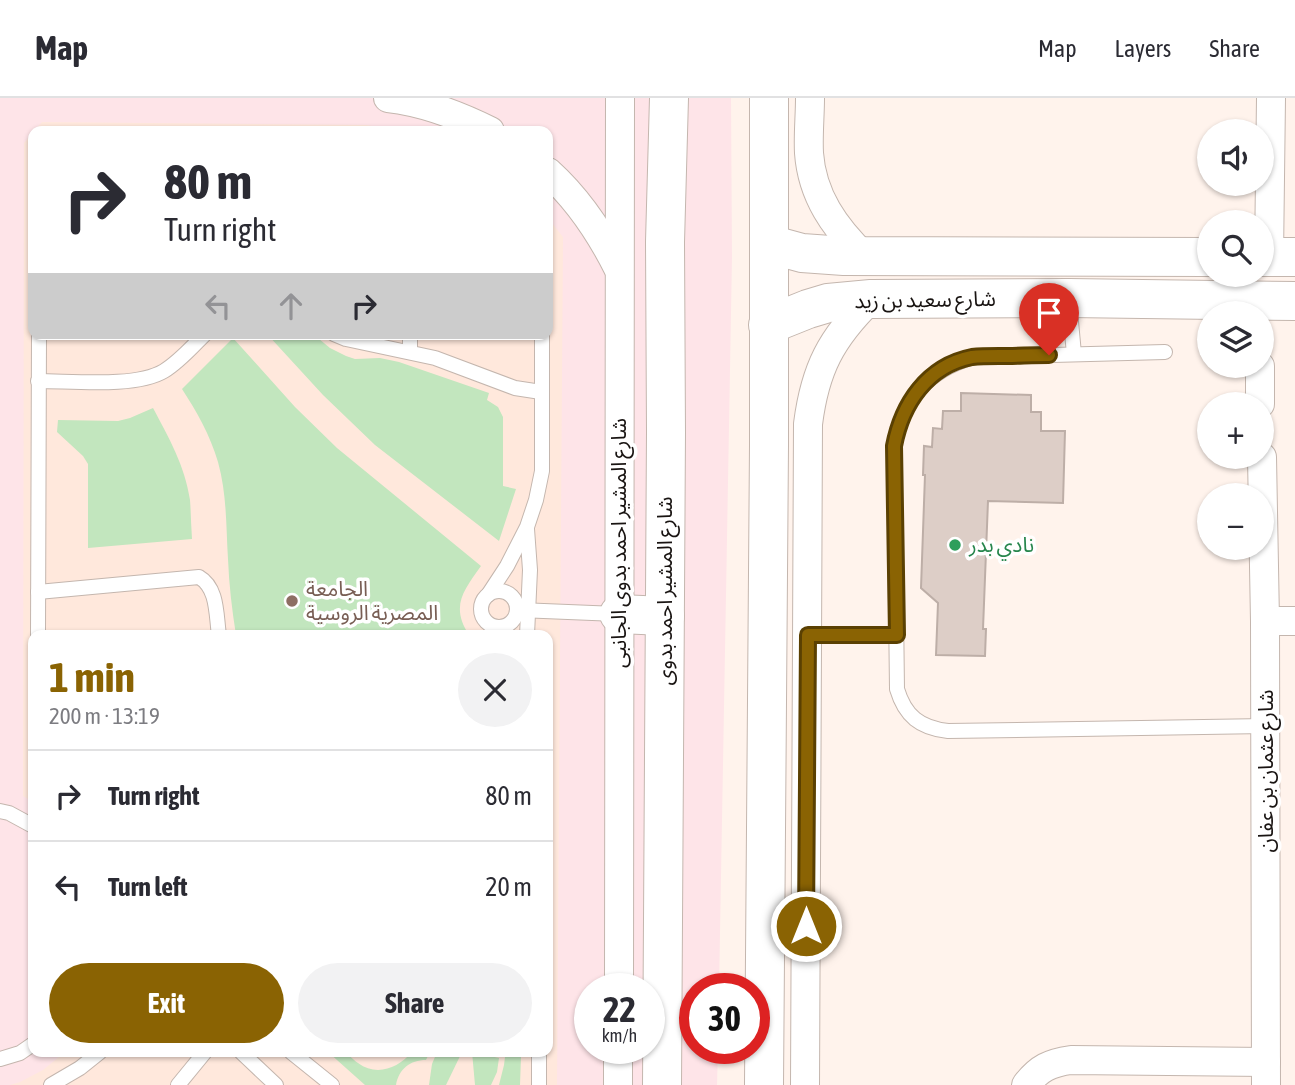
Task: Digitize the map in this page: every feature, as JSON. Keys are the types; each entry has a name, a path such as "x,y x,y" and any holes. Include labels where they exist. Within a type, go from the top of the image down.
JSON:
{"street":[{"path":"388,98 432,107 480,126"},
{"name":"شارع المشير احمد بدوى الجانبى","path":"618,973 620,98"},
{"name":"شارع المشير احمد بدوى","path":"662,1085 665,242 669,98"},
{"path":"764,1085 769,98"},
{"path":"810,98 809,152 820,199 839,229 865,257"},
{"path":"1271,98 1275,257"},
{"path":"553,177 581,207 603,238 620,270"},
{"name":"شارع سعيد بن زيد","path":"769,244 802,253 865,257 1197,257"},
{"path":"1157,258 1162,279 1157,299"},
{"name":"شارع سعيد بن زيد","path":"768,324 828,303 871,299 1253,298"},
{"path":"805,1085 808,424 817,377 826,355 838,334 871,299"},
{"name":"شارع عثمان بن عفان","path":"1262,469 1266,726 1266,1074"},
{"path":"619,614 665,616"},
{"path":"1265,621 1295,621"},
{"path":"1026,1085 1039,1070 1054,1062 1071,1060 1266,1074"},
{"path":"618,1064 618,1085"}],"lane":[{"path":"1069,298 1074,354"},
{"path":"38,630 39,340"},
{"path":"38,381 144,379 168,369 199,340"},
{"path":"351,340 448,362 515,388 541,393"},
{"path":"410,340 410,352"},
{"path":"542,340 543,457 536,500 527,527 507,566 481,606 483,619 491,630 494,627 506,626 523,610 619,614"},
{"path":"1165,352 973,357 943,369 928,380 910,402 898,428 894,446 897,689 900,699 913,718 936,729 1266,726"},
{"path":"526,630 523,610 530,556 527,527"},
{"path":"38,592 199,577 211,587 218,630"},
{"path":"488,595 507,593 523,610"},
{"path":"808,635 897,635"},
{"path":"0,811 28,823"},
{"path":"0,1059 28,1047"},
{"path":"51,1085 94,1057"},
{"path":"178,1085 201,1057"},
{"path":"246,1057 276,1085"},
{"path":"297,1057 332,1085"},
{"path":"539,1057 539,1085"}],"shaded area":[{"path":"0,98 731,98 732,257 719,973 679,973 679,1064 718,1064 717,1085 0,1085"},
{"path":"42,122 372,126 38,126"},
{"name":"الجامعة المصرية الروسية","path":"28,138 28,340 553,340 553,224 563,237 557,1085 10,1085 43,1070 59,1057 553,1057 553,630 28,630 28,799 23,796 24,143"}],"green space":[{"path":"231,340 235,340 295,407 337,448 481,566 469,583 460,607 466,630 235,630 221,474 207,433 182,389"},
{"path":"273,340 320,340 330,348 355,359 380,358 399,362 489,393 487,400 498,407 503,417 503,486 516,489 499,541 375,445 323,395"},
{"path":"153,408 176,452 184,476 190,500 192,539 88,548 88,464 57,432 58,420 118,421"},
{"path":"334,1057 351,1057 365,1067 380,1070 394,1066 406,1057 428,1057 426,1060 406,1066 396,1085 365,1085"},
{"path":"435,1057 460,1057 446,1085 429,1085"},
{"path":"472,1057 499,1058 491,1085 475,1085"},
{"path":"505,1057 521,1057 520,1085 499,1085"}],"building":[{"name":"نادي بدر","path":"961,393 1031,395 1031,412 1041,412 1041,431 1065,431 1063,503 988,501 983,629 986,629 985,656 936,655 938,603 921,588 924,446 932,447 933,428 942,429 943,411 961,411"}],"place":[{"name":"نادي بدر","path":"955,545"},
{"name":"الجامعة المصرية الروسية","path":"292,601"}],"route":[{"path":"806,926 808,635 897,635 894,446 905,410 915,394 943,369 973,357 1049,355"}]}
